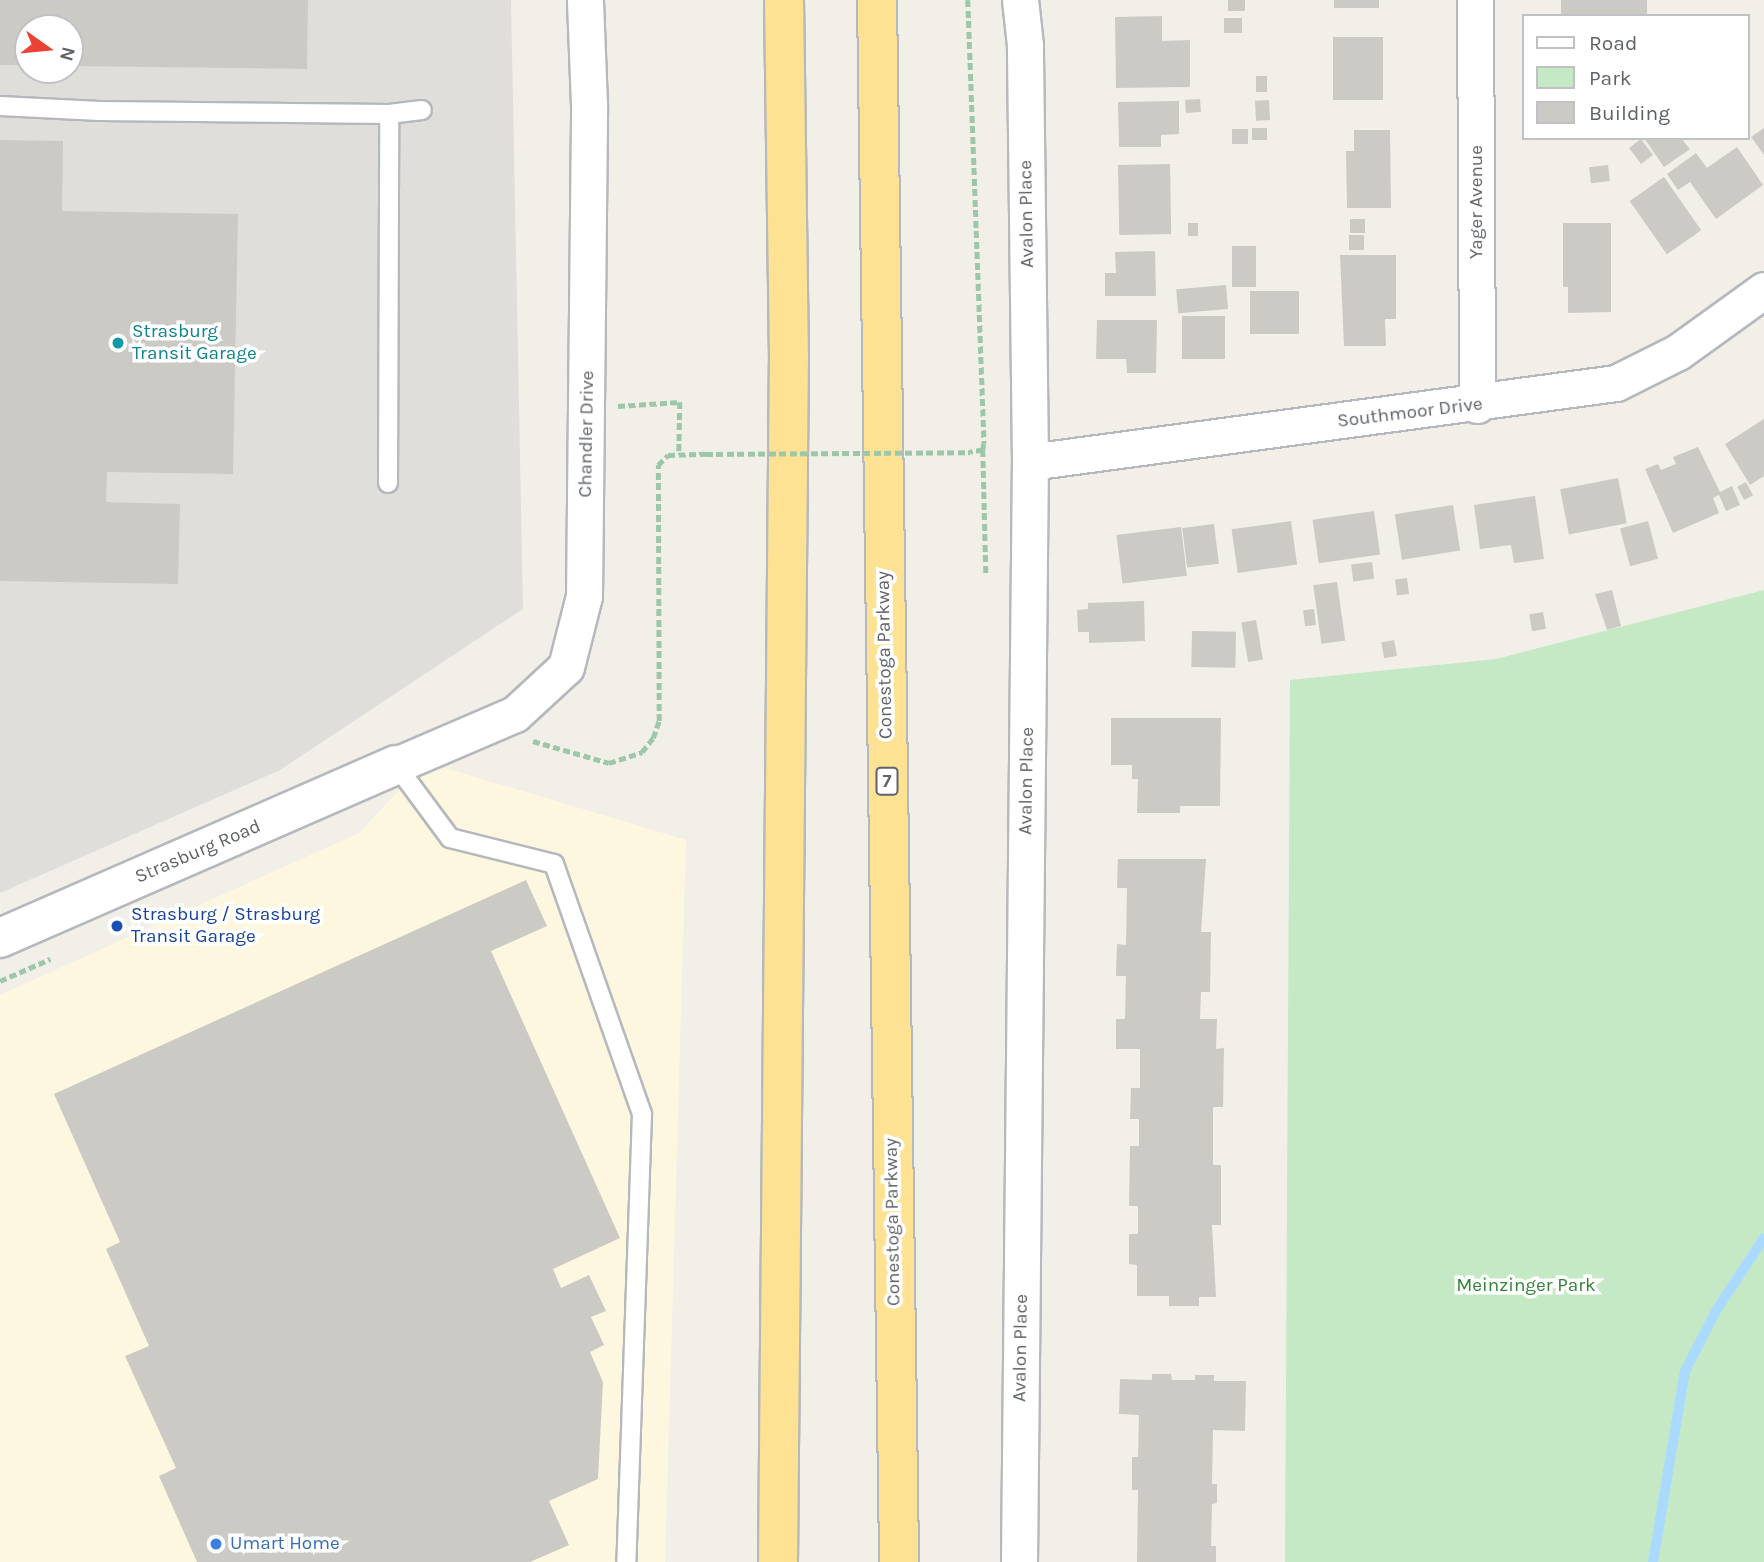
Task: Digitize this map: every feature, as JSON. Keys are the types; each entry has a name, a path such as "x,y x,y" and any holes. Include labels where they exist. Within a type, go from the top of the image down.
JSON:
{"highway":[{"path":"776,1555 789,373 784,0"},
{"name":"Conestoga Parkway","path":"877,0 900,1562"}],"street":[{"name":"Chandler Drive","path":"396,765 515,714 566,667 584,596 589,119 585,0"},
{"name":"Avalon Place","path":"1019,1562 1030,461 1025,45 1020,0"},
{"name":"Yager Avenue","path":"1475,0 1477,405"},
{"name":"Southmoor Drive","path":"1030,461 1477,405 1616,383 1678,352 1764,290"},
{"name":"Strasburg Road","path":"0,938 396,765"}],"lane":[{"path":"0,106 389,114 422,110"},
{"path":"388,483 389,114"},
{"path":"396,765 450,838 554,864 642,1114 626,1562"}],"path":[{"path":"968,0 986,575"},
{"path":"614,406 680,402 679,454"},
{"path":"531,740 609,764 642,752 653,738 659,721 658,466 668,455 982,450"}],"shaded area":[{"path":"0,0 511,0 523,609 280,770 0,893"},
{"path":"425,762 686,840 665,1562 0,1562 0,995 359,833"}],"green space":[{"name":"Meinzinger Park","path":"1764,590 1764,1562 1285,1562 1290,680 1496,659"}],"building":[{"path":"0,0 308,0 307,69 84,66 84,14 14,14 14,65 0,65"},
{"path":"1228,0 1245,0 1245,11 1228,11"},
{"path":"1334,0 1379,0 1379,8 1334,8"},
{"path":"1561,0 1647,0 1647,14 1561,14"},
{"path":"1162,16 1162,41 1190,40 1190,87 1116,88 1115,17"},
{"path":"1224,18 1242,18 1242,33 1224,33"},
{"path":"1333,37 1383,37 1383,100 1333,100"},
{"path":"1256,76 1267,76 1267,92 1256,92"},
{"path":"1200,99 1201,112 1186,113 1185,100"},
{"path":"1269,100 1270,120 1256,121 1255,101"},
{"path":"1179,101 1179,134 1161,135 1161,147 1119,147 1118,102"},
{"path":"1252,128 1267,128 1267,140 1252,140"},
{"path":"1764,128 1764,155 1751,137"},
{"path":"1232,129 1248,129 1248,144 1232,144"},
{"path":"1354,130 1390,130 1391,208 1347,208 1346,151 1354,151"},
{"name":"Strasburg Transit Garage","path":"0,140 63,141 62,211 238,214 233,474 107,472 106,502 180,504 178,584 0,581"},
{"path":"1640,140 1653,155 1641,164 1629,148"},
{"path":"1645,140 1683,140 1690,149 1664,167"},
{"path":"1737,147 1763,185 1716,219 1690,182 1678,190 1667,174 1696,153 1707,168"},
{"path":"1170,164 1171,234 1119,235 1118,165"},
{"path":"1608,165 1610,181 1591,183 1589,167"},
{"path":"1664,177 1701,230 1667,254 1630,201"},
{"path":"1350,219 1365,219 1365,233 1350,233"},
{"path":"1188,223 1198,223 1198,236 1188,236"},
{"path":"1563,223 1611,223 1611,312 1568,313 1568,287 1563,287"},
{"path":"1349,235 1364,235 1364,250 1349,250"},
{"path":"1232,246 1256,246 1256,287 1232,287"},
{"path":"1155,251 1156,296 1105,296 1105,273 1116,273 1115,252"},
{"path":"1340,255 1396,255 1396,319 1385,319 1386,346 1344,346"},
{"path":"1226,285 1228,309 1178,313 1176,289"},
{"path":"1250,291 1299,291 1299,334 1250,334"},
{"path":"1182,316 1225,316 1225,359 1182,359"},
{"path":"1097,320 1157,320 1156,373 1127,373 1126,359 1096,359"},
{"path":"1764,419 1764,476 1750,485 1725,444"},
{"path":"1698,447 1720,492 1732,486 1740,505 1726,511 1719,495 1713,498 1719,513 1673,533 1645,469 1658,464 1661,470 1676,464 1673,457"},
{"path":"1618,478 1627,523 1569,534 1560,489"},
{"path":"1746,482 1753,495 1744,500 1737,487"},
{"path":"1535,496 1544,559 1514,563 1511,545 1480,549 1474,505"},
{"path":"1453,505 1460,550 1402,560 1395,514"},
{"path":"1374,511 1380,555 1319,563 1313,520"},
{"path":"1291,521 1297,565 1238,573 1232,529"},
{"path":"1648,521 1658,559 1630,566 1620,529"},
{"path":"1214,524 1219,564 1187,568 1182,528"},
{"path":"1181,527 1187,576 1122,584 1116,535"},
{"path":"1372,562 1374,579 1353,581 1351,565"},
{"path":"1407,578 1409,594 1397,595 1395,579"},
{"path":"1337,582 1345,640 1321,644 1313,585"},
{"path":"1612,590 1621,626 1607,630 1595,594"},
{"path":"1144,601 1145,641 1089,643 1089,632 1078,632 1077,610 1088,609 1088,603"},
{"path":"1314,609 1316,625 1305,626 1303,610"},
{"path":"1543,612 1546,629 1532,631 1529,614"},
{"path":"1256,620 1263,659 1248,662 1241,623"},
{"path":"1192,631 1236,632 1235,668 1191,667"},
{"path":"1394,640 1397,656 1384,658 1381,642"},
{"path":"1111,718 1221,718 1220,806 1180,806 1180,813 1137,813 1138,779 1132,779 1132,765 1111,765"},
{"path":"1118,859 1206,859 1201,932 1211,932 1210,992 1201,992 1200,1019 1217,1019 1216,1049 1224,1048 1223,1107 1213,1107 1213,1165 1221,1165 1221,1225 1212,1225 1216,1297 1199,1297 1199,1306 1169,1306 1169,1296 1137,1296 1137,1265 1129,1264 1129,1234 1138,1234 1138,1206 1129,1206 1130,1146 1139,1146 1139,1119 1130,1119 1131,1088 1140,1088 1140,1049 1116,1049 1116,1019 1125,1019 1126,976 1116,976 1117,944 1126,945 1127,888 1117,888"},
{"path":"526,880 547,926 491,951 620,1238 553,1269 561,1288 589,1275 606,1311 591,1317 604,1345 590,1352 603,1382 598,1479 549,1501 569,1545 530,1562 197,1562 159,1476 176,1468 125,1356 149,1346 106,1249 120,1242 54,1094"},
{"path":"1152,1374 1171,1374 1172,1380 1195,1380 1195,1375 1214,1375 1214,1381 1246,1381 1245,1431 1213,1430 1212,1484 1217,1484 1217,1503 1212,1504 1211,1546 1216,1546 1216,1562 1137,1562 1138,1490 1132,1490 1132,1457 1138,1457 1139,1415 1119,1414 1120,1379 1152,1380"}],"waterway":[{"path":"1653,1562 1685,1371 1717,1309 1764,1238"}],"place":[{"name":"Strasburg Transit Garage","path":"118,343"},
{"name":"Strasburg / Strasburg Transit Garage","path":"117,926"},
{"name":"Umart Home","path":"216,1544"}]}
